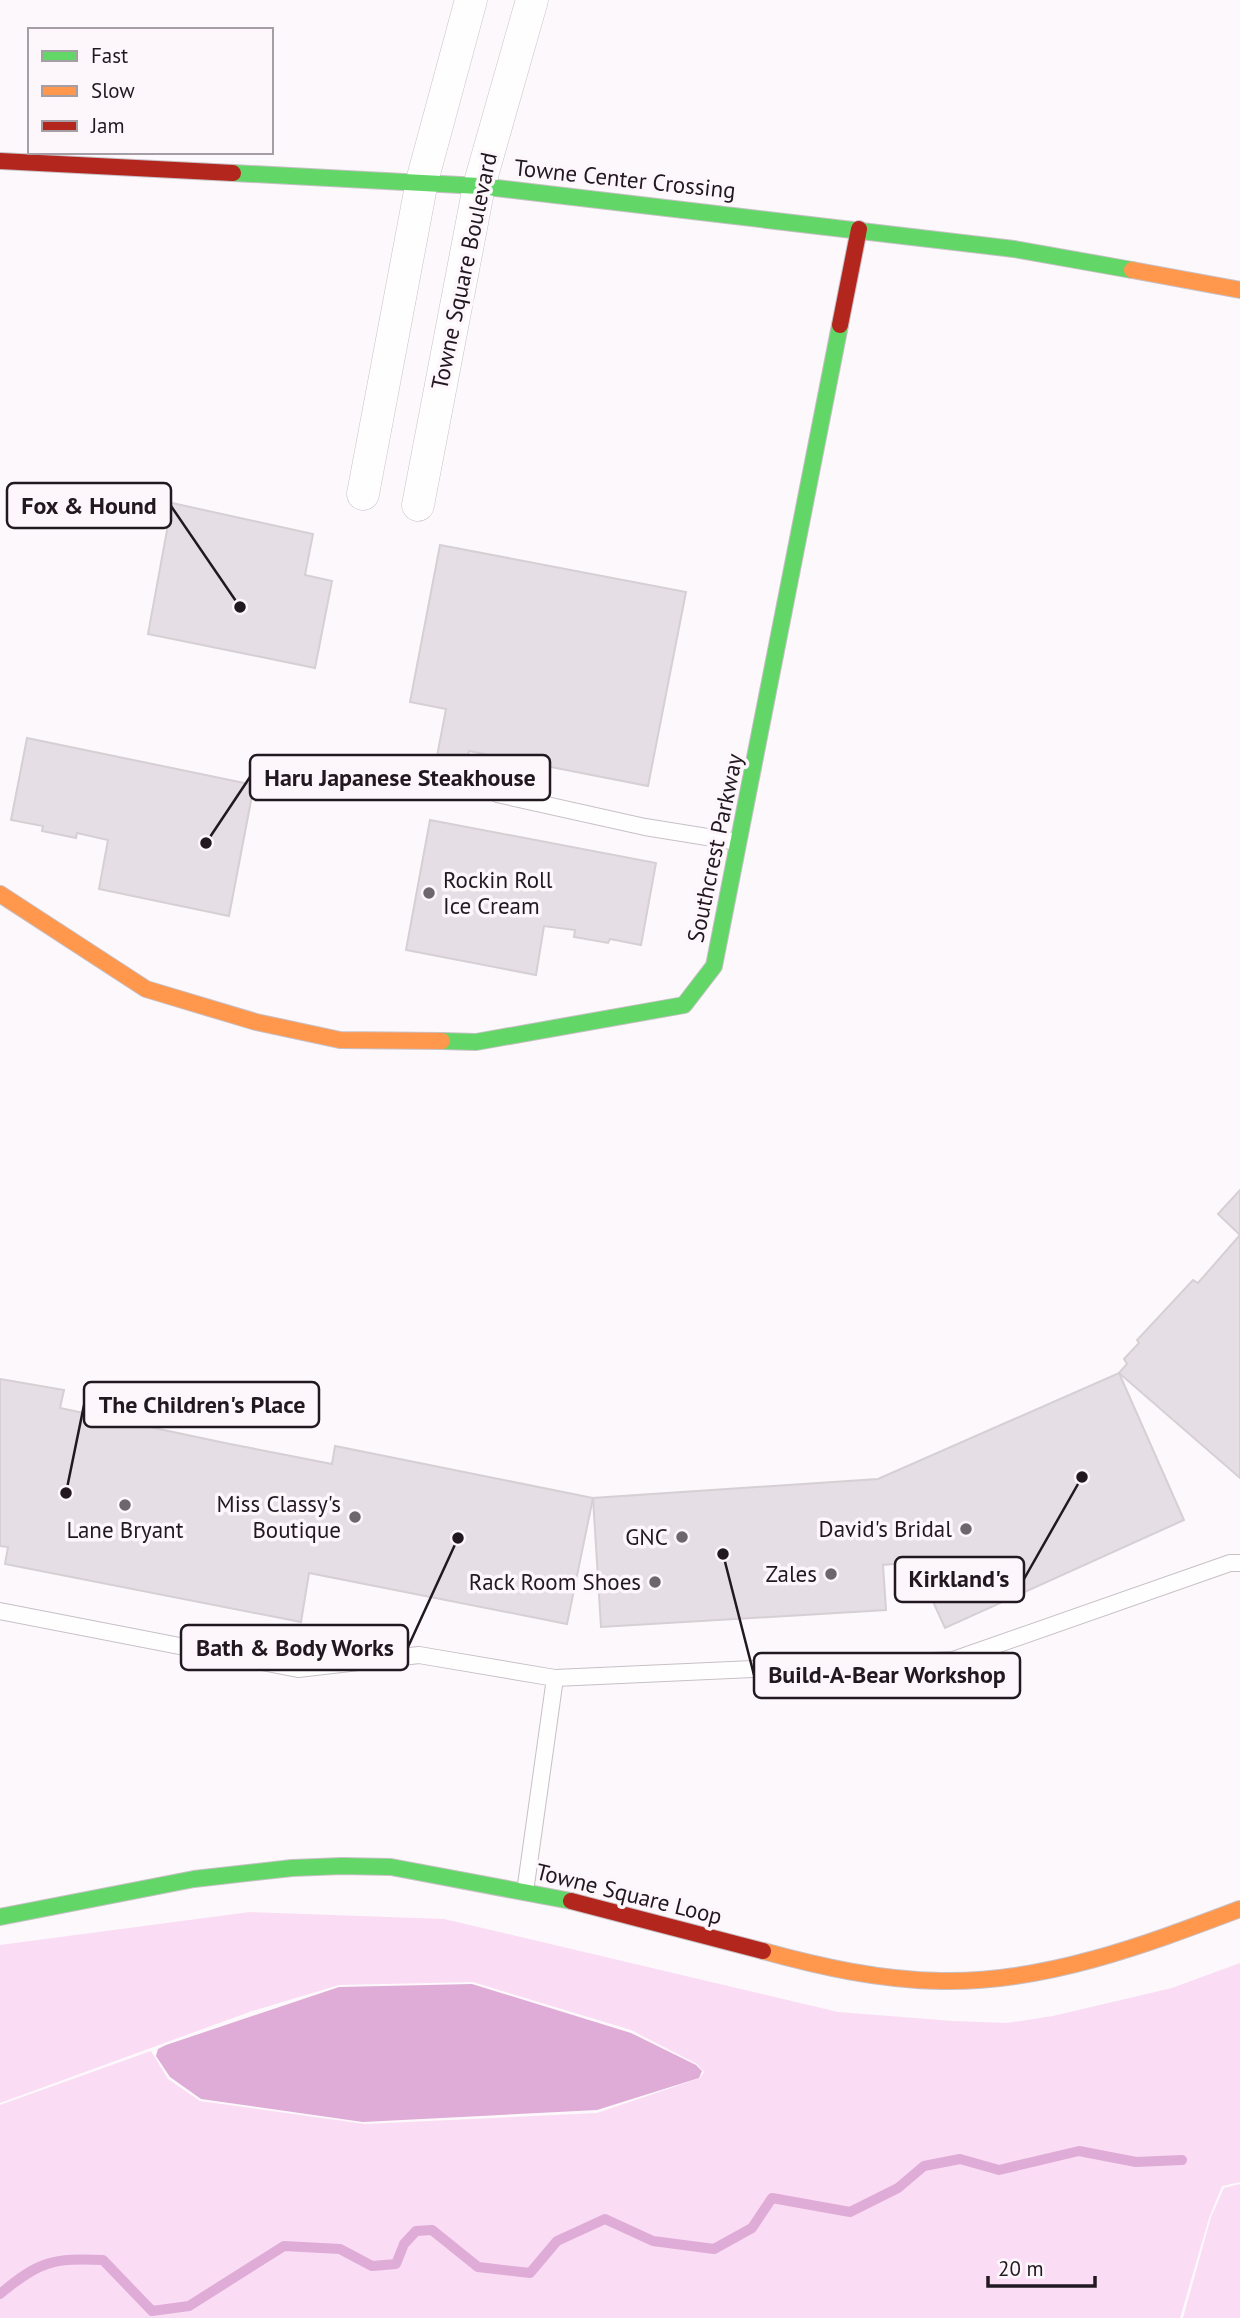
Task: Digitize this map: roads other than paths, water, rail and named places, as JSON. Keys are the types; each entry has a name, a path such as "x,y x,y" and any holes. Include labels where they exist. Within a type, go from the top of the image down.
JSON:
{"street":[{"path":"363,494 422,181 471,0"},
{"name":"Towne Square Boulevard","path":"418,505 478,186 532,0"},
{"name":"Towne Center Crossing","path":"0,161 478,186 1014,249 1240,290"},
{"name":"Southcrest Parkway","path":"0,894 146,989 256,1023 340,1040 476,1042 684,1005 714,966 741,842 859,229"},
{"name":"Towne Square Loop","path":"0,1917 164,1882 362,1865 391,1867 610,1909 818,1965 895,1979 990,1979 1072,1965 1168,1937 1240,1909"}],"lane":[{"path":"497,794 645,827 741,842"},
{"path":"0,1611 298,1669 419,1655 555,1678 953,1660 1230,1563 1240,1563"},
{"path":"525,1892 555,1678"}],"waterway":[{"path":"0,2294 26,2274 47,2264 71,2260 103,2260 152,2311 189,2306 284,2246 340,2249 372,2266 396,2264 404,2244 416,2231 432,2230 478,2267 530,2273 557,2241 605,2219 653,2241 714,2249 752,2228 772,2198 850,2212 898,2188 924,2166 960,2159 999,2170 1079,2151 1136,2162 1182,2160"}],"place":[{"name":"Fox & Hound","path":"240,607"},
{"name":"Haru Japanese Steakhouse","path":"206,843"},
{"name":"Rockin Roll Ice Cream","path":"429,893"},
{"name":"Kirkland's","path":"1082,1477"},
{"name":"The Children's Place","path":"66,1493"},
{"name":"Lane Bryant","path":"125,1505"},
{"name":"Miss Classy's Boutique","path":"355,1517"},
{"name":"David's Bridal","path":"966,1529"},
{"name":"GNC","path":"682,1537"},
{"name":"Bath & Body Works","path":"458,1538"},
{"name":"Build-A-Bear Workshop","path":"723,1554"},
{"name":"Zales","path":"831,1574"},
{"name":"Rack Room Shoes","path":"655,1582"}]}
